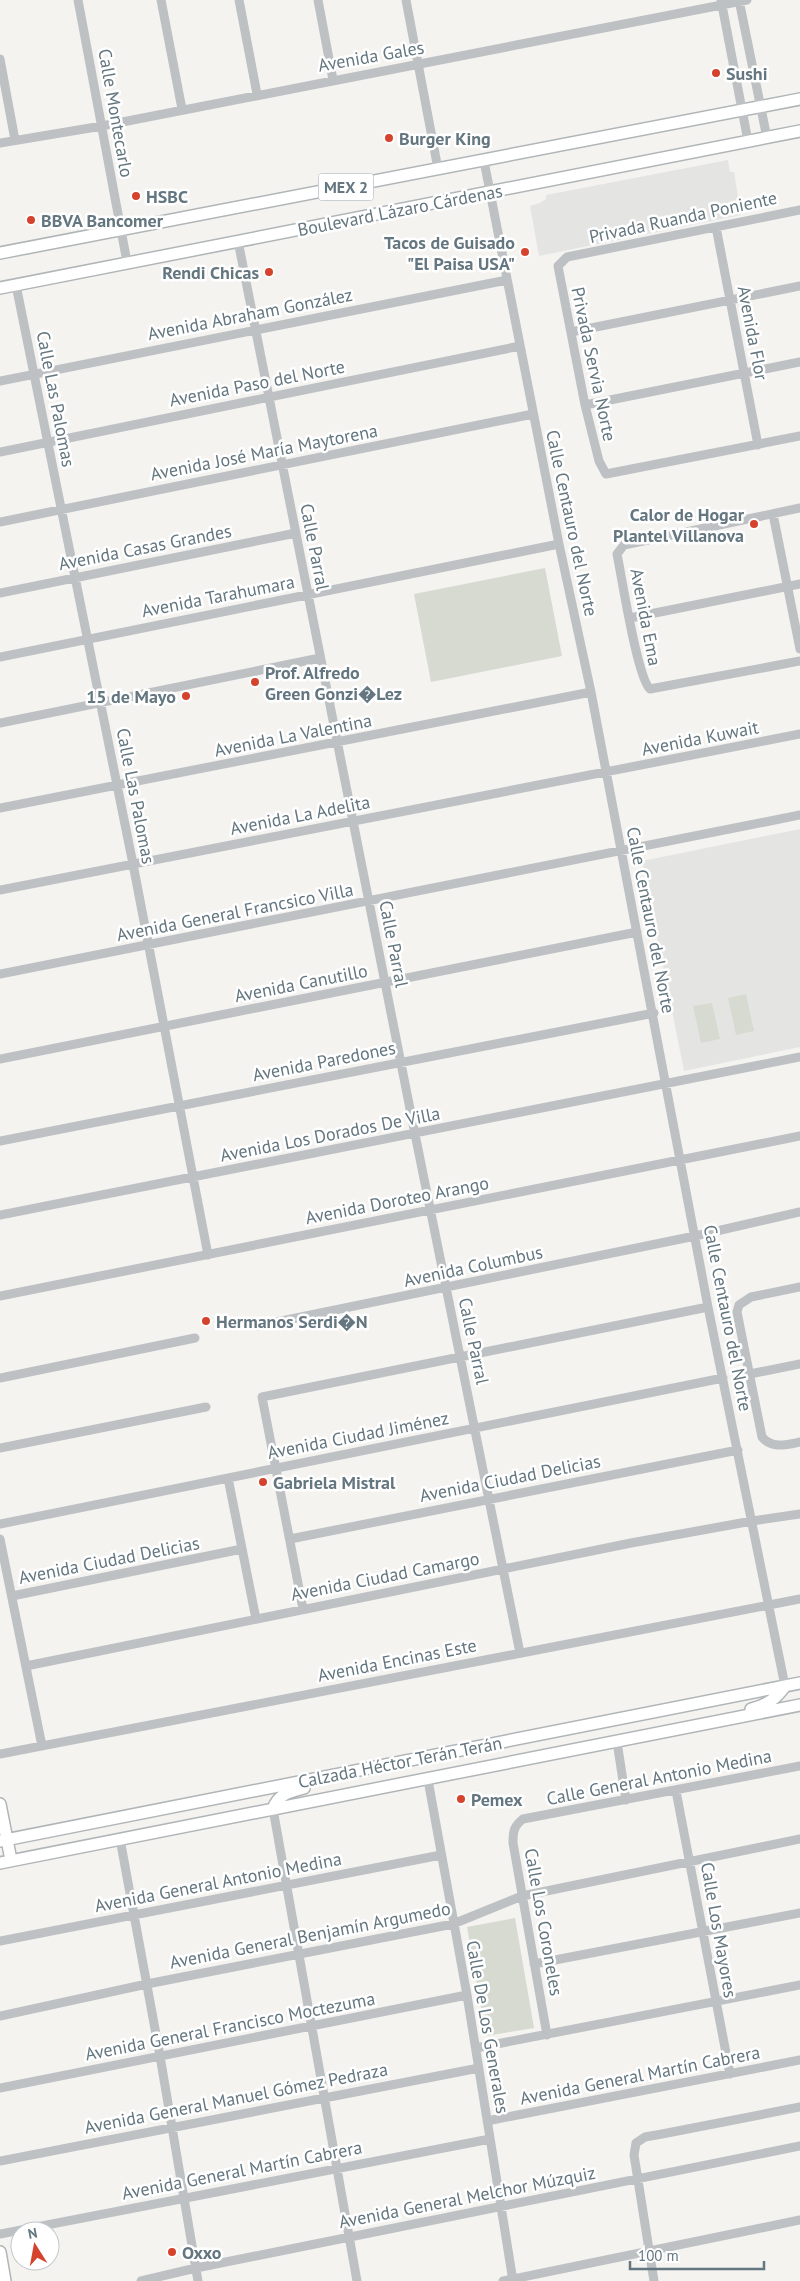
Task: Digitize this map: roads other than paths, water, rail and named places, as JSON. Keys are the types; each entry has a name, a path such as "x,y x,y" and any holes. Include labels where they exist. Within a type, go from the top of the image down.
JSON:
{"main road":[{"name":"Boulevard Lázaro Cárdenas","path":"0,253 800,99"},
{"name":"Boulevard Lázaro Cárdenas","path":"0,288 800,131"},
{"name":"Calzada Héctor Terán Terán","path":"4,1840 800,1683"},
{"path":"680,1729 704,1719 758,1707 777,1697 785,1686"},
{"name":"Calzada Héctor Terán Terán","path":"6,1861 273,1808 428,1780 800,1705"},
{"path":"273,1808 276,1799 281,1795 329,1781 340,1774"},
{"path":"0,1804 6,1861"},
{"path":"0,2252 5,2281"}],"street":[{"name":"Calle Montecarlo","path":"78,0 127,262"},
{"path":"161,0 182,109"},
{"path":"239,0 257,94"},
{"path":"318,0 333,80"},
{"path":"406,0 438,169"},
{"name":"Avenida Gales","path":"0,143 102,126 722,2 742,0"},
{"path":"742,0 767,138"},
{"path":"722,2 748,141"},
{"path":"0,59 15,140"},
{"name":"Calle Centauro del Norte","path":"484,161 559,544 607,773 654,1013 708,1307 785,1686"},
{"name":"Privada Ruanda Poniente","path":"572,256 800,210"},
{"name":"Avenida Flor","path":"716,226 758,445"},
{"name":"Calle Parral","path":"238,241 414,1134 476,1428 520,1653"},
{"name":"Privada Servia Norte","path":"572,256 563,260 558,266 585,405 602,469 606,474 615,474 758,445"},
{"name":"Avenida Abraham González","path":"0,381 507,280"},
{"name":"Calle Las Palomas","path":"16,285 101,702 208,1255"},
{"path":"571,332 800,286"},
{"name":"Avenida Paso del Norte","path":"0,452 520,346"},
{"path":"585,405 800,362"},
{"name":"Avenida José María Maytorena","path":"0,522 534,414"},
{"path":"758,445 800,436"},
{"path":"800,508 773,514 800,649"},
{"name":"Avenida Ema","path":"773,514 624,545 617,554 642,678 650,689 800,661"},
{"name":"Avenida Casas Grandes","path":"0,593 296,533"},
{"name":"Avenida Tarahumara","path":"0,657 559,544"},
{"path":"630,618 800,584"},
{"path":"0,723 320,658"},
{"name":"Avenida La Valentina","path":"0,808 591,692"},
{"name":"Avenida Kuwait","path":"607,773 800,734"},
{"name":"Avenida La Adelita","path":"0,890 607,773"},
{"name":"Avenida General Francsico Villa","path":"0,974 149,946 800,815"},
{"name":"Avenida Canutillo","path":"0,1059 385,984 637,932"},
{"name":"Avenida Paredones","path":"0,1141 654,1013"},
{"name":"Avenida Los Dorados De Villa","path":"0,1215 800,1057"},
{"name":"Avenida Doroteo Arango","path":"0,1296 800,1136"},
{"name":"Avenida Columbus","path":"257,1326 446,1289 800,1212"},
{"path":"800,1287 750,1297 739,1305 737,1312 762,1437 773,1445 800,1442"},
{"path":"303,1609 262,1398 708,1307"},
{"path":"0,1378 195,1338"},
{"path":"750,1374 800,1364"},
{"name":"Avenida Ciudad Jiménez","path":"0,1524 723,1378"},
{"path":"0,1448 206,1407"},
{"name":"Avenida Ciudad Delicias","path":"290,1539 738,1450"},
{"path":"228,1478 256,1619"},
{"name":"Avenida Ciudad Camargo","path":"26,1666 504,1569 752,1521 800,1514"},
{"path":"0,1539 42,1746"},
{"name":"Avenida Ciudad Delicias","path":"12,1596 242,1549"},
{"name":"Avenida Encinas Este","path":"0,1754 800,1599"},
{"path":"617,1742 626,1800"},
{"name":"Calle General Antonio Medina","path":"523,1819 800,1766"},
{"name":"Calle De Los Generales","path":"428,1780 476,2048 501,2208 510,2280"},
{"name":"Calle Los Mayores","path":"676,1791 730,2074"},
{"path":"273,1808 357,2281"},
{"name":"Calle Los Coroneles","path":"523,1819 516,1824 513,1834 547,2035"},
{"path":"120,1839 160,2056 198,2281"},
{"name":"Avenida General Benjamín Argumedo","path":"0,2016 147,1984 300,1956 453,1924 522,1896 800,1839"},
{"name":"Avenida General Antonio Medina","path":"0,1941 442,1855"},
{"path":"534,1964 800,1913"},
{"path":"476,2048 800,1986"},
{"name":"Avenida General Francisco Moctezuma","path":"0,2088 467,1995"},
{"name":"Avenida General Martín Cabrera","path":"487,2121 800,2060"},
{"name":"Avenida General Manuel Gómez Pedraza","path":"0,2161 172,2126 479,2068"},
{"path":"654,2281 637,2179 634,2148 640,2140 800,2107"},
{"name":"Avenida General Martín Cabrera","path":"0,2234 337,2167 490,2139"},
{"name":"Avenida General Melchor Múzquiz","path":"141,2281 196,2268 501,2208 800,2146"},
{"path":"510,2280 800,2220"}],"place":[{"name":"Sushi","path":"716,73"},
{"name":"Burger King","path":"389,138"},
{"name":"HSBC","path":"136,196"},
{"name":"BBVA Bancomer","path":"31,220"},
{"name":"Tacos de Guisado \"El Paisa USA\"","path":"525,252"},
{"name":"Rendi Chicas","path":"269,272"},
{"name":"Calor de Hogar Plantel Villanova","path":"754,524"},
{"name":"Prof. Alfredo Green Gonzi�Lez","path":"255,682"},
{"name":"15 de Mayo","path":"186,696"},
{"name":"Hermanos Serdi�N","path":"206,1321"},
{"name":"Gabriela Mistral","path":"263,1482"},
{"name":"Pemex","path":"461,1799"},
{"name":"Oxxo","path":"172,2252"}]}
